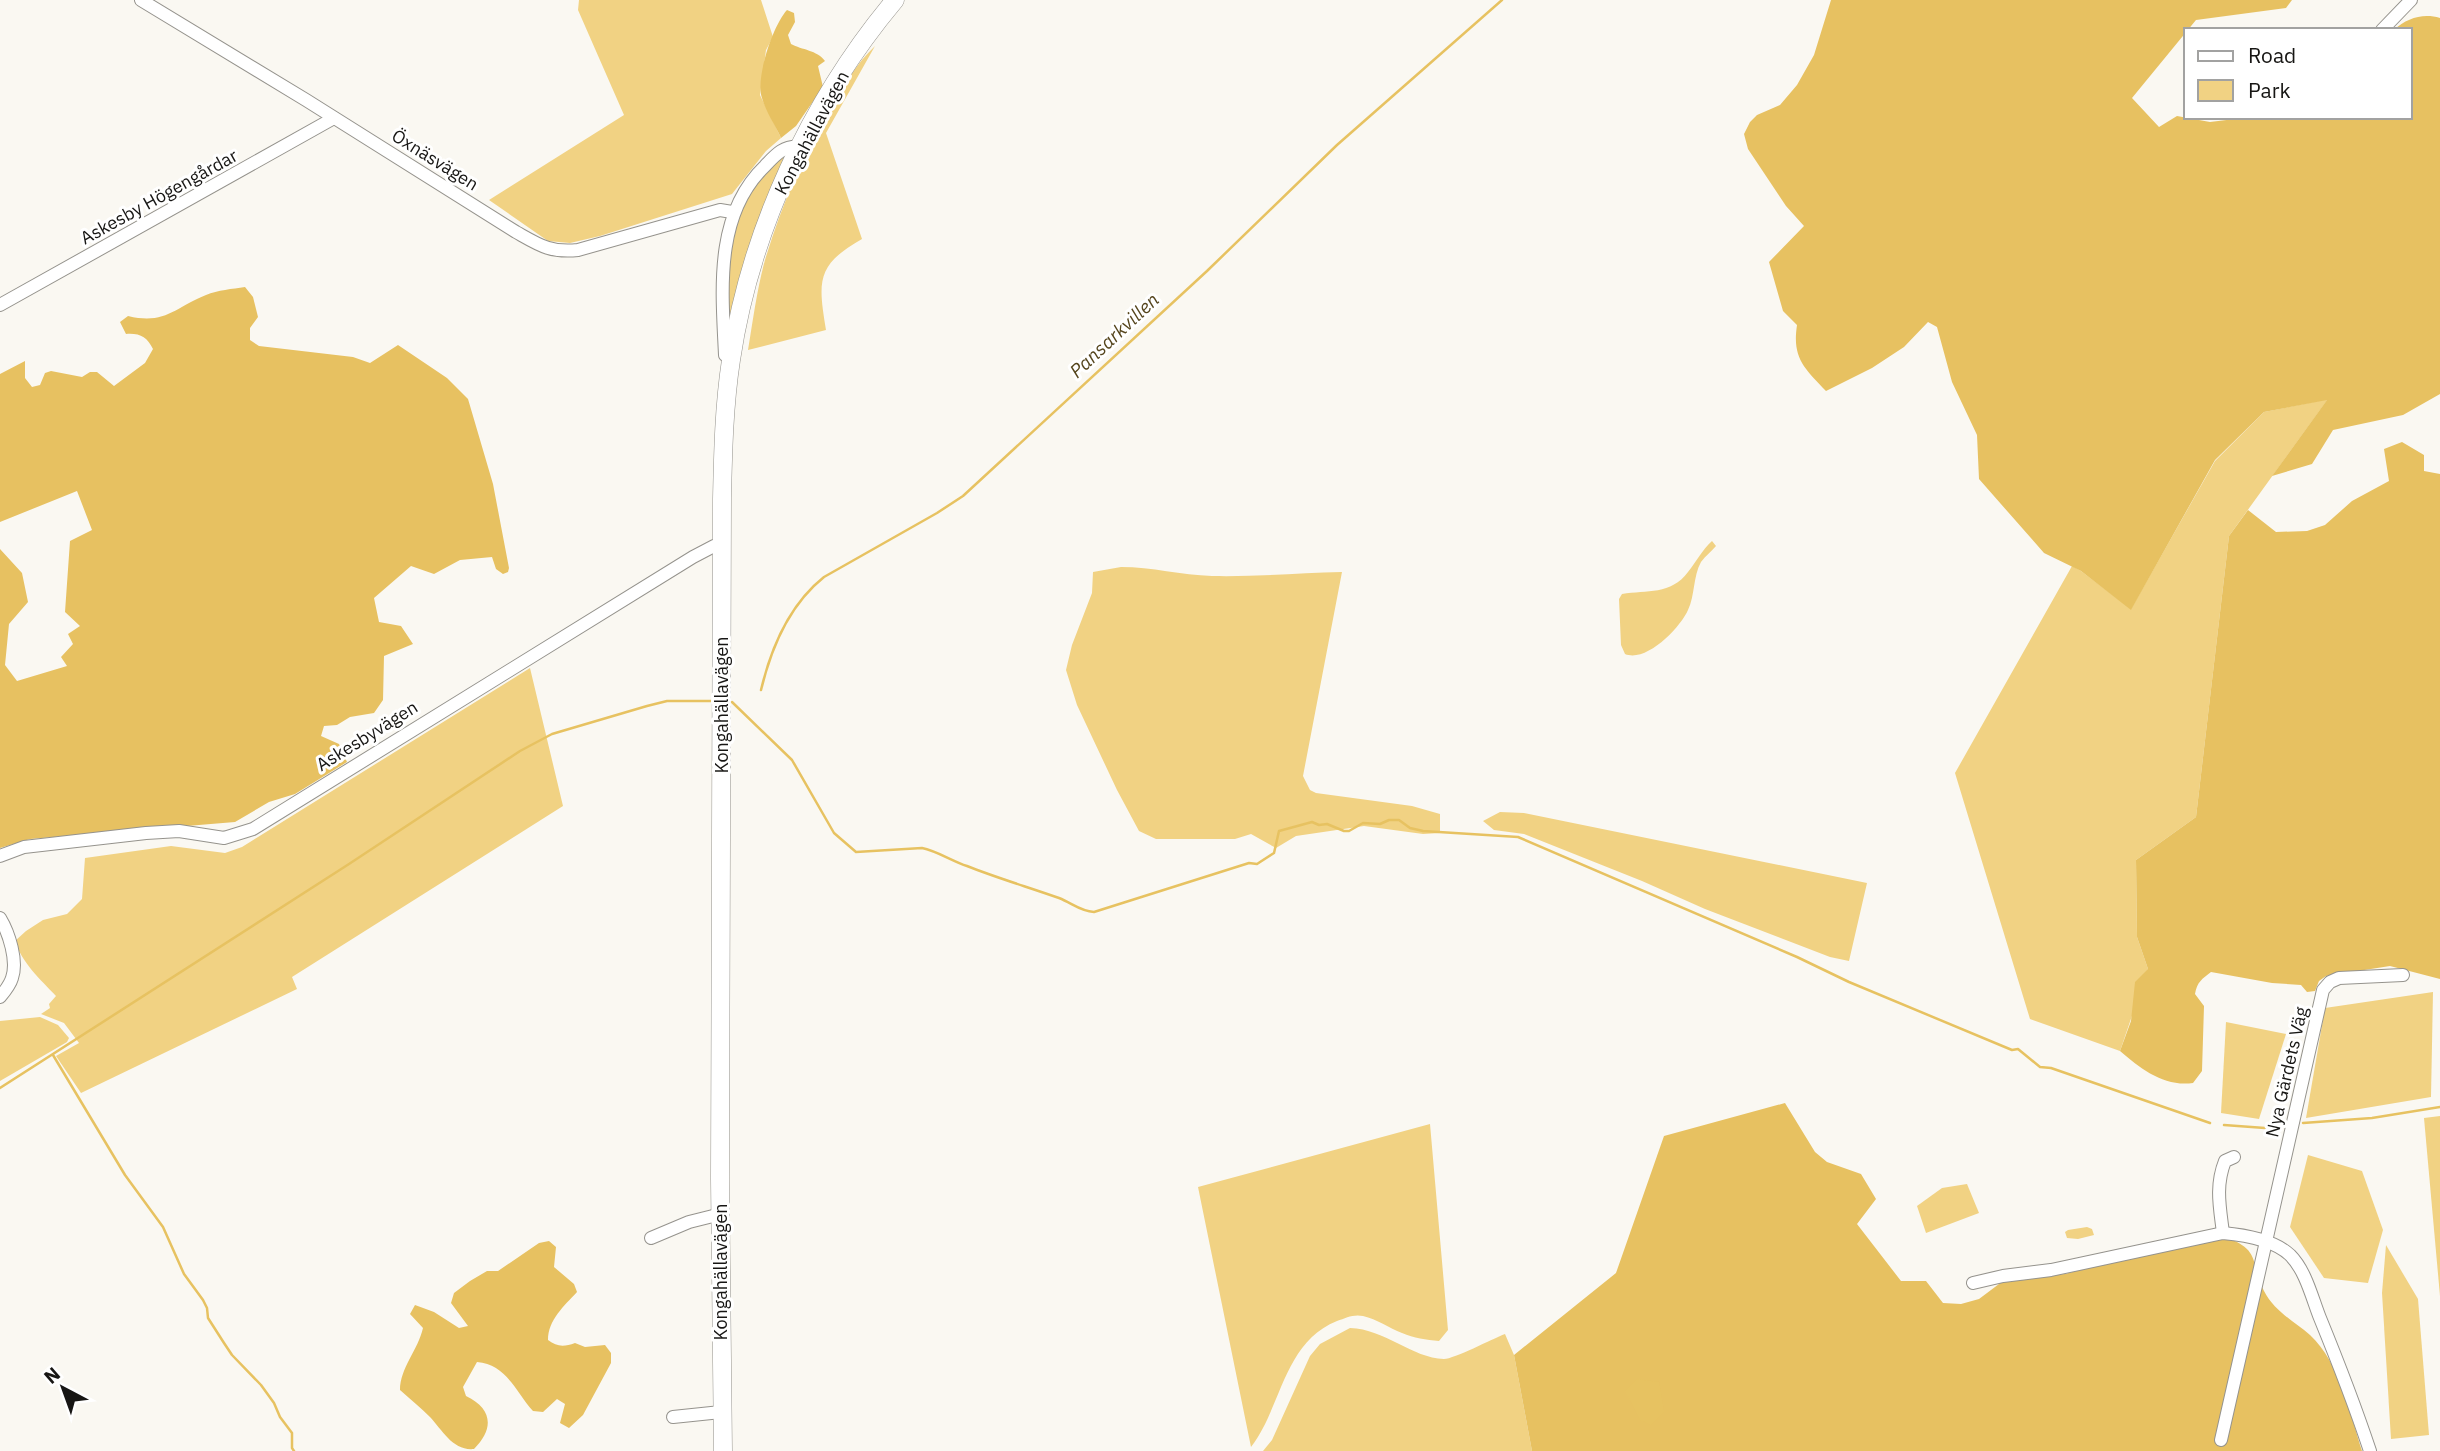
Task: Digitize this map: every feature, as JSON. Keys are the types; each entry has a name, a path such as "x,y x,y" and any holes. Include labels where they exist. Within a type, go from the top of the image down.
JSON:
{"street":[{"name":"Öxnäsvägen","path":"141,0 516,232 550,250 578,250 720,210 732,212"},
{"path":"2384,28 2411,0"},
{"name":"Kongahällavägen","path":"723,1451 723,545 724,432 731,359 757,254 800,147 851,59 888,3"},
{"name":"Askesby Högengårdar","path":"0,305 334,118"},
{"path":"731,359 725,355 723,288 732,212 761,170 780,150 790,145 800,147"},
{"name":"Askesbyvägen","path":"0,856 24,847 165,831 224,838 244,832 692,557 714,546 723,545"},
{"path":"0,918 7,931 14,974 10,985 0,997"},
{"name":"Nya Gärdets Väg","path":"2221,1440 2323,990 2330,982 2339,978 2403,975"},
{"path":"2223,1233 2218,1192 2225,1161 2234,1157"},
{"path":"651,1238 698,1219 722,1213"},
{"path":"1973,1283 2051,1270 2223,1233 2244,1235 2276,1246 2290,1255 2302,1273 2343,1374 2370,1451"},
{"path":"673,1417 721,1412"}],"green space":[{"path":"579,0 761,0 773,37 766,50 760,95 781,138 766,151 732,194 570,243 548,241 489,200 624,115 578,10"},
{"path":"875,46 826,133 862,239 836,257 824,276 822,299 826,330 748,350 765,260 793,182 841,91 856,67"},
{"path":"790,154 731,333 728,267 736,219 749,192 777,157"},
{"path":"2328,399 2229,536 2196,817 2136,860 2137,937 2148,969 2120,1051 2030,1019 1955,773 2072,566 2131,609 2215,461 2264,412"},
{"path":"1712,541 1716,546 1701,562 1690,604 1678,626 1652,649 1633,655 1625,654 1621,645 1619,599 1622,594 1658,590 1674,585"},
{"path":"1121,567 1212,576 1342,572 1303,776 1310,790 1316,793 1412,806 1440,814 1440,833 1423,834 1364,826 1296,836 1276,848 1251,834 1235,839 1156,839 1139,831 1077,705 1066,670 1072,645 1092,593 1093,572"},
{"path":"530,668 563,806 292,977 297,989 81,1093 56,1056 79,1043 64,1023 41,1014 50,1008 49,1004 56,996 27,964 15,941 43,920 67,914 82,899 85,858 171,846 225,853 242,847"},
{"path":"1500,812 1524,813 1867,883 1849,961 1830,957 1705,909 1524,834 1494,830 1483,821"},
{"path":"2433,992 2431,1097 2306,1118 2325,1008"},
{"path":"40,1017 58,1025 69,1038 67,1042 0,1081 0,1021"},
{"path":"2226,1022 2286,1034 2259,1119 2221,1113"},
{"path":"2440,1116 2440,1296 2424,1118"},
{"path":"1430,1124 1448,1330 1439,1341 1425,1339 1402,1333 1368,1317 1356,1316 1337,1321 1319,1331 1305,1344 1294,1360 1270,1414 1251,1447 1198,1187"},
{"path":"2308,1155 2362,1171 2383,1230 2368,1283 2324,1278 2290,1227"},
{"path":"1967,1184 1979,1213 1926,1233 1917,1206 1942,1188"},
{"path":"2087,1227 2092,1229 2094,1235 2078,1239 2067,1238 2065,1232 2068,1230"},
{"path":"2386,1245 2418,1299 2429,1435 2391,1439 2382,1293"},
{"path":"1350,1328 1375,1333 1421,1354 1444,1359 1505,1334 1514,1355 1532,1451 1263,1451 1272,1440 1310,1356 1320,1344"}],"shaded area":[{"path":"1831,0 2292,0 2286,8 2196,20 2189,28 2184,28 2184,35 2132,98 2159,127 2177,116 2210,122 2235,119 2412,119 2412,28 2396,28 2416,18 2440,18 2440,394 2403,415 2333,430 2312,464 2272,476 2327,400 2264,412 2215,460 2131,610 2081,571 2044,553 1979,479 1977,435 1952,382 1937,327 1928,322 1904,347 1872,368 1826,391 1801,362 1796,346 1797,325 1783,311 1769,262 1804,226 1786,206 1748,149 1744,134 1757,115 1780,105 1797,85 1814,55"},
{"path":"787,10 794,13 795,22 788,35 791,44 814,52 825,61 818,66 823,87 796,126 781,138 760,89 771,39"},
{"path":"245,287 253,297 258,317 250,328 250,340 259,346 353,357 370,363 398,345 447,378 468,399 493,484 508,572 503,574 496,569 492,557 460,560 434,574 411,566 374,598 379,622 401,626 413,644 384,656 383,700 374,713 350,717 337,725 324,726 321,736 339,744 347,762 295,794 269,802 235,822 30,839 0,848 0,549 22,573 28,602 9,624 5,665 17,681 67,666 61,657 73,644 68,634 80,626 65,612 70,541 92,530 77,491 0,522 0,374 25,361 25,378 32,387 40,385 45,373 51,371 82,377 90,372 97,372 114,386 145,363 153,349 142,337 126,334 120,322 128,316 161,317 211,293"},
{"path":"2402,442 2424,455 2424,471 2440,474 2440,979 2390,966 2326,976 2319,981 2315,991 2307,992 2301,985 2272,983 2211,972 2200,981 2195,994 2204,1006 2202,1071 2193,1083 2182,1084 2163,1079 2145,1070 2120,1051 2131,1021 2135,982 2148,969 2137,937 2136,860 2196,817 2229,536 2248,510 2276,532 2307,531 2325,525 2352,501 2389,481 2384,449"},
{"path":"1785,1103 1815,1152 1827,1162 1861,1174 1876,1199 1857,1224 1901,1281 1926,1281 1943,1303 1961,1304 1979,1299 2007,1278 2065,1274 2116,1260 2227,1238 2238,1243 2250,1253 2268,1298 2310,1335 2329,1360 2343,1389 2362,1451 1532,1451 1514,1355 1616,1273 1664,1136"},
{"path":"549,1241 556,1247 554,1267 574,1284 577,1292 554,1320 548,1340 561,1346 575,1343 585,1347 605,1345 611,1353 611,1363 583,1415 569,1428 560,1423 565,1404 557,1399 543,1412 533,1411 503,1373 477,1362 463,1387 466,1396 486,1413 487,1427 481,1442 474,1449 460,1447 400,1390 403,1374 423,1328 410,1314 415,1305 434,1312 459,1328 468,1326 451,1303 454,1293 487,1271 498,1271 539,1243"},
{"path":"1637,1379 1659,1382 1664,1412 1651,1425 1640,1420 1625,1391"}],"waterway":[{"name":"Pansarkvillen","path":"761,690 776,643 801,600 812,588 824,577 963,496 1207,271 1337,145 1502,0"},
{"path":"0,1088 520,751 552,734 647,706 667,701 713,701"},
{"path":"732,702 792,760 834,833 856,852 922,848 1094,912 1249,863 1257,864 1274,853 1279,831 1312,822 1349,831 1363,823 1380,824 1399,820 1410,828 1423,831 1518,837 1849,982 2012,1050 2018,1049 2040,1067 2051,1068 2210,1123"},
{"path":"53,1055 125,1175 163,1227 184,1274 207,1308 208,1318 232,1355 274,1403 292,1433 294,1451"},
{"path":"2303,1123 2372,1118 2440,1107"},
{"path":"2224,1125 2265,1128"}]}
